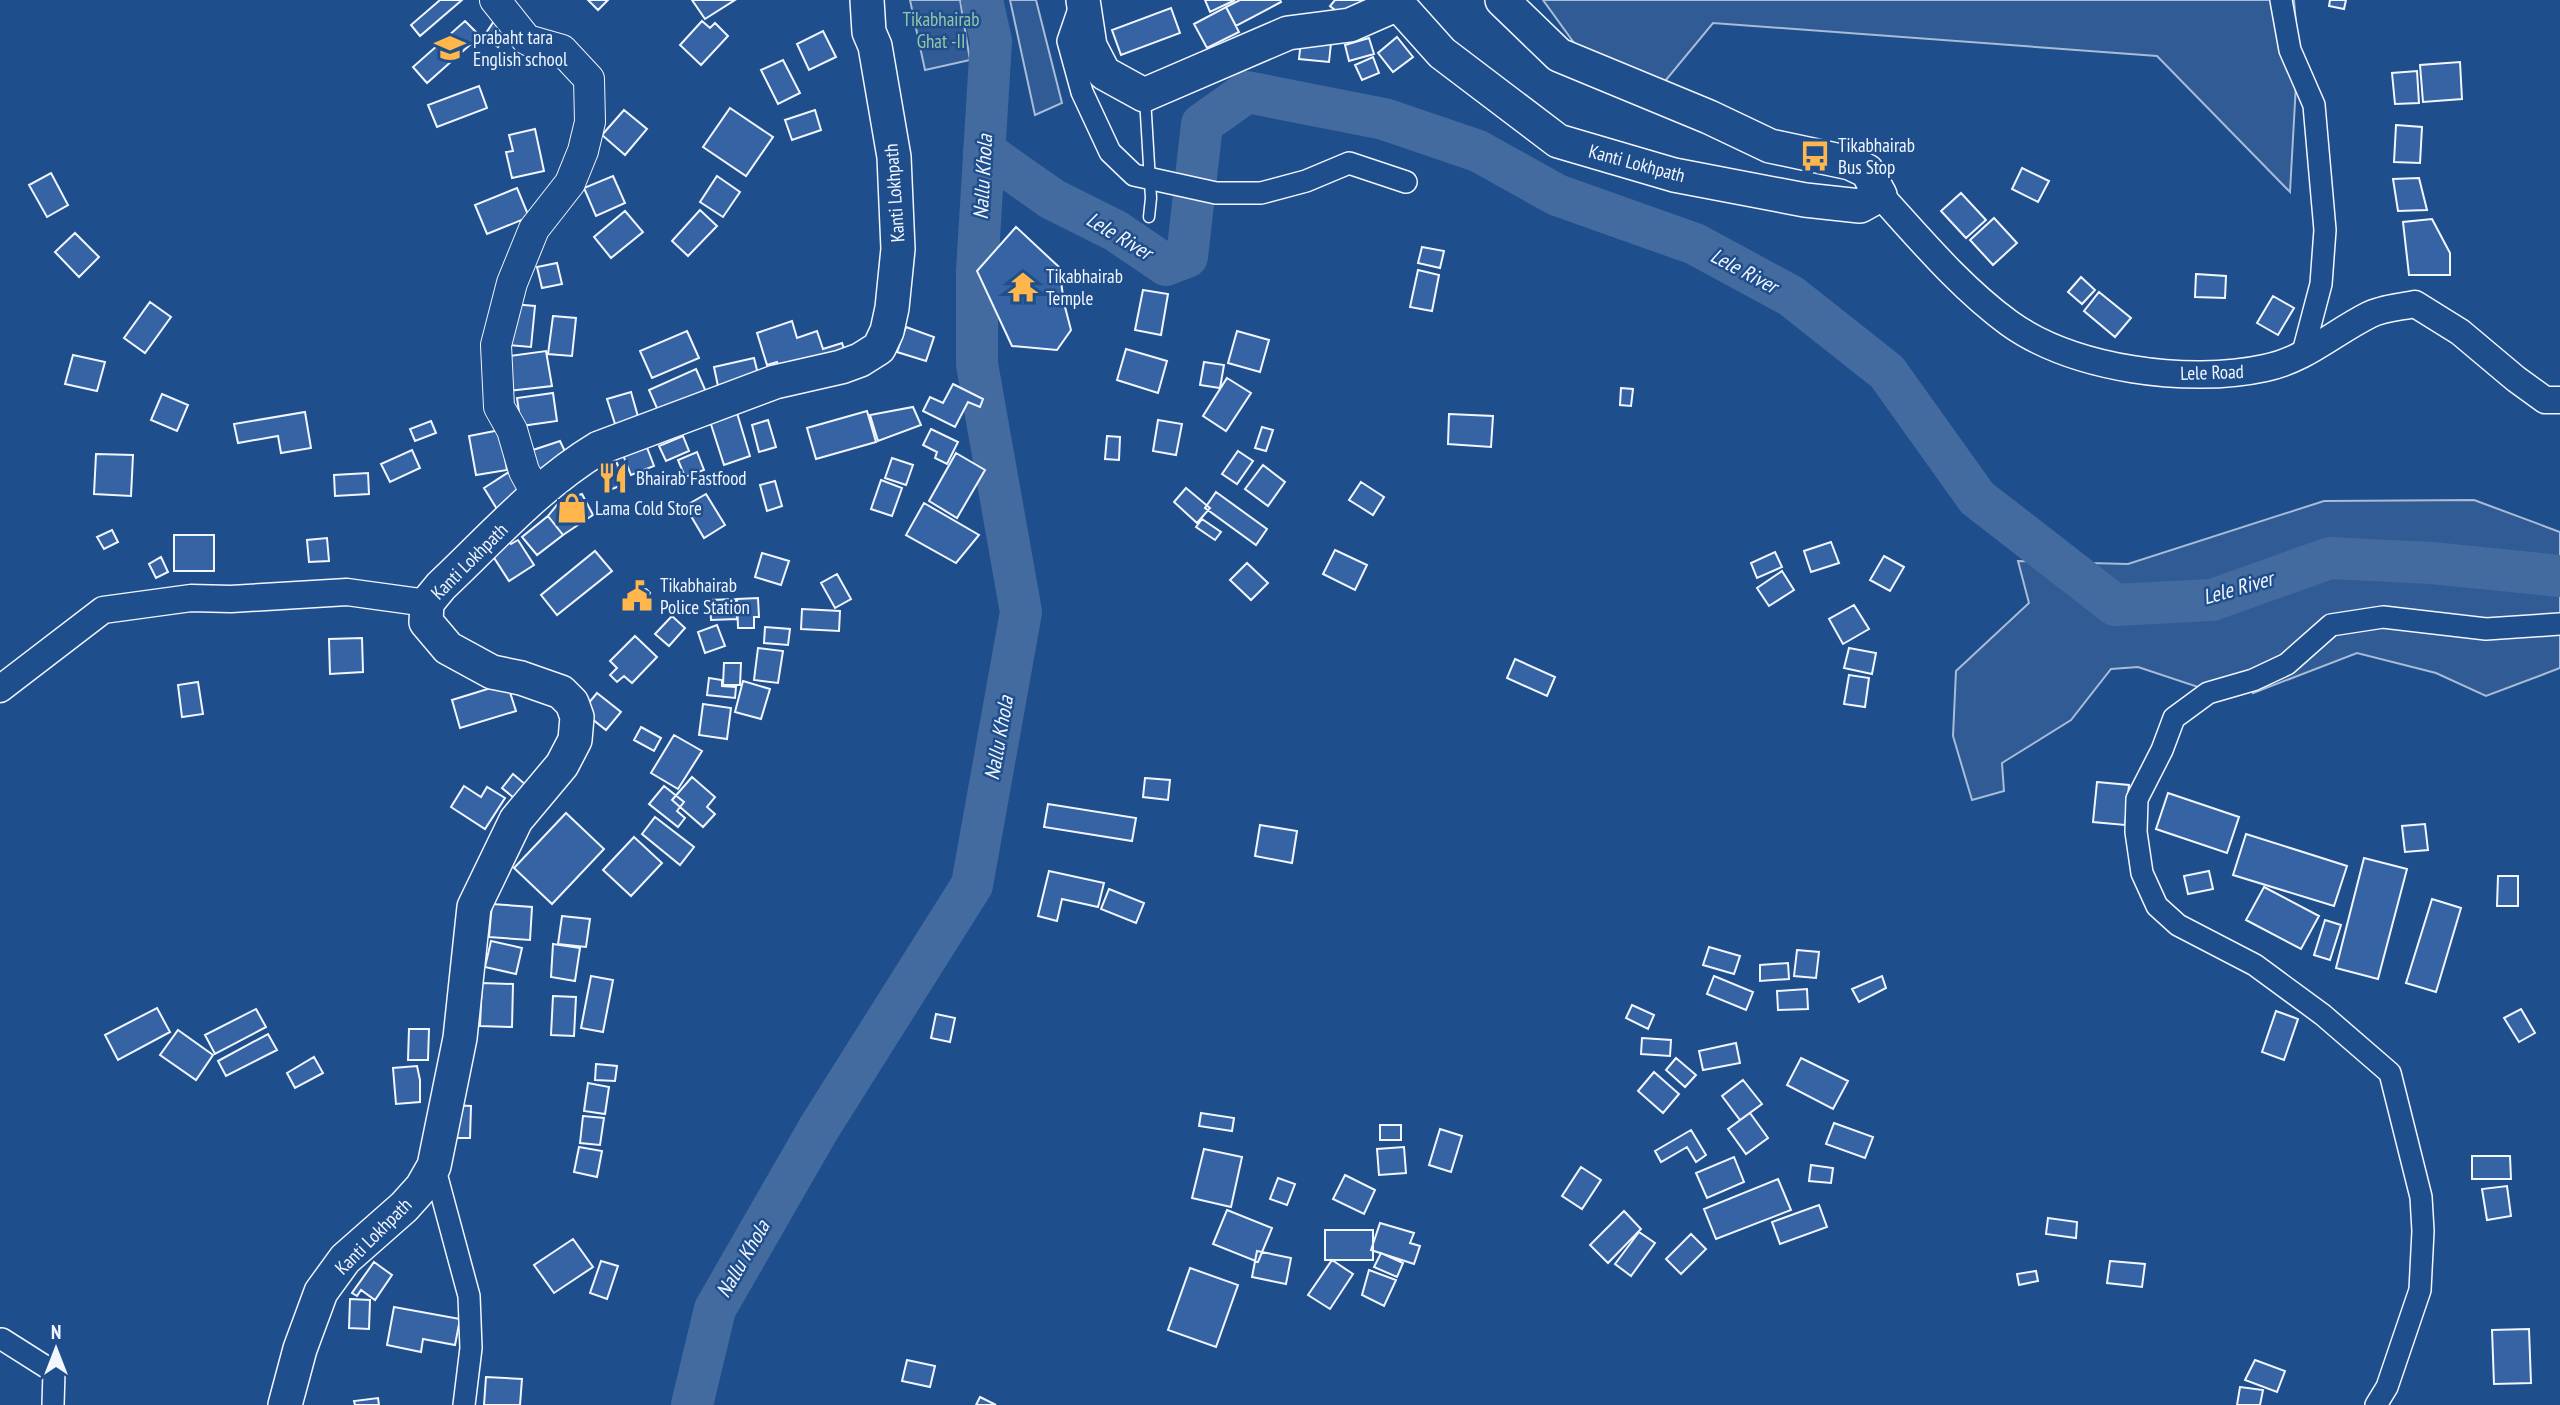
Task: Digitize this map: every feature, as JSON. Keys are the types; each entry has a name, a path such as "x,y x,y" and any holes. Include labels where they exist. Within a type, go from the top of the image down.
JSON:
{"main road":[{"path":"495,0 527,40 562,50 589,79 590,122 583,151 570,183 534,229 512,283 496,345 499,407 512,430 524,471 537,495"},
{"name":"Kanti Lokhpath","path":"285,1405 300,1349 321,1292 345,1259 404,1207 422,1187 434,1166 460,1038 474,907 516,820 562,765 575,740 578,717 572,703 561,692 521,678 492,672 447,648 426,622 427,603 441,586 537,495 583,458 622,438 775,382 841,367 860,360 879,348 887,331 892,308 898,249 894,158 874,46 869,32 867,0"},
{"path":"1082,0 1090,46 1104,73 1144,95"},
{"path":"1502,0 1559,55 1709,117 1770,146 1850,163 1867,171 1880,195"},
{"name":"Kanti Lokhpath","path":"1144,95 1288,33 1350,25 1398,4 1441,53 1558,141 1674,175 1805,200 1860,206 1880,195"}],"street":[{"path":"1082,0 1068,41 1082,92 1110,152 1134,175 1216,193 1261,193 1306,181 1349,163 1406,182"},
{"path":"2281,0 2290,50 2314,105 2325,230 2321,284 2302,356"},
{"name":"Lele Road","path":"1880,195 1955,277 2009,323 2054,349 2140,371 2187,374 2265,368 2302,356 2371,314 2415,304 2460,331 2516,379 2546,400 2560,400"},
{"path":"0,689 103,610 191,598 231,599 346,592 427,603"},
{"path":"2376,1405 2387,1387 2420,1290 2423,1231 2421,1197 2390,1073 2323,1015 2255,965 2178,925 2157,906 2141,873 2136,832 2137,799 2162,750 2174,718 2208,693 2252,680 2287,664 2331,625 2383,617 2486,629 2560,624"},
{"path":"434,1166 468,1296 471,1348 464,1405"},
{"path":"0,1340 54,1372 53,1405"}],"lane":[{"path":"1144,95 1151,198 1149,217"}],"green space":[{"name":"Tikabhairab Ghat -II","path":"910,0 960,0 970,60 925,70"},
{"path":"1010,0 1036,0 1062,103 1035,115"},
{"path":"1543,0 2294,0 2298,48 2290,192 2157,56 1713,23 1661,86 1577,47"},
{"path":"2474,500 2560,532 2560,668 2486,696 2436,673 2357,653 2253,693 2251,678 2207,690 2138,667 2111,669 2071,720 2002,763 2004,791 1972,800 1953,736 1956,671 2029,603 2018,561 2128,564 2324,501"}],"building":[{"path":"440,0 462,0 420,36 411,25"},
{"path":"588,0 608,0 598,10"},
{"path":"692,0 735,0 705,19"},
{"path":"1205,0 1235,0 1210,12"},
{"path":"1240,0 1281,2 1236,26 1226,7"},
{"path":"1335,0 1366,0 1350,22 1330,6"},
{"path":"2330,0 2346,0 2344,9 2329,6"},
{"path":"1226,7 1239,32 1207,48 1194,24"},
{"path":"1171,8 1180,33 1121,55 1112,30"},
{"name":"prabaht tara English school","path":"465,21 480,36 427,83 413,67"},
{"path":"494,21 509,30 498,47 484,36"},
{"path":"702,21 710,28 715,23 728,36 701,65 680,45"},
{"path":"823,31 836,57 809,70 797,44"},
{"path":"1397,37 1413,57 1393,72 1378,53"},
{"path":"1369,38 1374,54 1349,61 1345,45"},
{"path":"1301,40 1331,43 1329,62 1299,59"},
{"path":"1373,57 1379,73 1362,80 1355,65"},
{"path":"783,60 800,93 778,104 761,70"},
{"path":"2460,62 2462,99 2423,102 2420,65"},
{"path":"2417,71 2419,103 2395,104 2392,73"},
{"path":"479,86 487,108 437,127 428,105"},
{"path":"730,108 773,137 746,176 703,147"},
{"path":"624,110 647,129 625,155 602,135"},
{"path":"815,110 821,130 792,140 785,120"},
{"path":"2396,125 2422,127 2420,163 2394,162"},
{"path":"535,129 544,171 512,178 506,152 513,151 509,135"},
{"path":"2022,168 2049,181 2038,202 2012,189"},
{"path":"51,173 68,205 47,217 29,185"},
{"path":"613,176 625,203 596,216 584,188"},
{"path":"717,176 740,192 723,217 700,202"},
{"path":"2419,178 2427,210 2398,211 2393,179"},
{"path":"517,188 529,217 487,234 475,205"},
{"path":"1961,193 1986,220 1966,238 1941,211"},
{"path":"700,210 717,226 688,256 672,241"},
{"path":"625,211 643,232 611,258 594,237"},
{"path":"1994,218 2017,243 1993,265 1970,240"},
{"path":"2432,219 2450,253 2450,275 2409,275 2403,222"},
{"name":"Tikabhairab Temple","path":"1016,227 1059,267 1071,330 1057,350 1012,346 977,271"},
{"path":"75,233 99,257 79,277 55,252"},
{"path":"1422,247 1444,251 1440,268 1418,263"},
{"path":"557,263 562,284 542,288 537,267"},
{"path":"1418,270 1439,275 1432,311 1410,307"},
{"path":"2196,274 2226,276 2225,298 2195,297"},
{"path":"2081,277 2095,290 2082,304 2068,292"},
{"path":"1143,290 1168,294 1161,335 1135,330"},
{"path":"2099,292 2131,318 2115,337 2084,311"},
{"path":"2273,296 2294,308 2278,335 2257,323"},
{"path":"150,302 171,317 145,353 124,338"},
{"path":"512,304 535,306 531,347 508,345"},
{"path":"553,316 576,318 572,356 548,354"},
{"path":"792,321 797,338 817,331 823,349 842,343 847,357 783,377 777,362 767,365 757,333"},
{"path":"906,327 934,337 926,361 897,352"},
{"path":"687,331 699,358 652,378 640,351"},
{"path":"1237,331 1269,340 1260,372 1228,363"},
{"path":"1126,349 1167,361 1158,393 1117,380"},
{"path":"546,351 552,386 507,391 503,357"},
{"path":"73,355 105,362 97,391 65,384"},
{"path":"754,358 760,382 719,391 714,367"},
{"path":"1204,362 1224,365 1220,388 1200,385"},
{"path":"696,369 710,401 663,422 649,390"},
{"path":"1227,378 1251,393 1226,431 1203,416"},
{"path":"953,384 983,399 980,407 968,402 955,427 923,411 930,397 943,403"},
{"path":"1621,388 1633,389 1631,406 1620,405"},
{"path":"631,392 639,420 616,427 607,399"},
{"path":"553,393 557,421 521,426 517,398"},
{"path":"162,394 188,405 177,431 151,420"},
{"path":"734,403 750,456 724,465 707,412"},
{"path":"913,407 921,425 878,441 870,415"},
{"path":"867,411 876,442 816,459 807,428"},
{"path":"305,412 311,448 281,453 278,436 238,443 234,424"},
{"path":"1449,414 1493,416 1491,447 1448,444"},
{"path":"768,420 776,447 759,452 752,425"},
{"path":"1158,420 1182,424 1176,455 1153,451"},
{"path":"431,421 436,433 415,441 410,429"},
{"path":"1262,427 1273,430 1266,451 1255,448"},
{"path":"931,429 958,442 947,464 935,458 937,452 923,445"},
{"path":"500,430 507,470 476,475 469,436"},
{"path":"683,436 689,451 666,461 659,446"},
{"path":"1107,436 1120,437 1119,460 1105,459"},
{"path":"560,441 569,460 537,475 530,451"},
{"path":"646,445 654,466 631,475 623,455"},
{"path":"412,450 420,468 390,482 381,464"},
{"path":"1238,451 1253,461 1237,484 1222,474"},
{"path":"697,452 704,470 685,477 678,460"},
{"path":"956,453 985,470 957,518 929,501"},
{"path":"96,454 133,455 131,496 94,494"},
{"path":"892,458 913,465 906,485 885,478"},
{"name":"Bhairab Fastfood","path":"617,463 625,484 607,491 599,470"},
{"path":"1263,465 1285,482 1268,506 1245,489"},
{"path":"512,470 528,497 500,514 484,488"},
{"path":"368,473 369,494 335,496 334,475"},
{"path":"881,480 902,488 892,516 871,509"},
{"path":"775,481 782,506 767,511 760,485"},
{"path":"1361,482 1384,497 1373,515 1349,500"},
{"path":"1186,488 1210,508 1197,523 1174,502"},
{"path":"1216,492 1267,529 1256,545 1205,508"},
{"name":"Lama Cold Store","path":"582,494 593,515 563,535 548,516 560,501"},
{"path":"706,494 725,525 704,538 685,506"},
{"path":"924,503 979,535 956,563 906,535"},
{"path":"548,516 563,535 537,555 522,537"},
{"path":"1202,519 1221,532 1215,540 1196,527"},
{"path":"112,530 118,542 104,549 97,537"},
{"path":"174,535 214,535 214,571 174,571"},
{"path":"327,538 329,561 309,562 307,540"},
{"path":"507,538 511,544 518,540 534,565 509,581 489,550"},
{"path":"1831,542 1839,563 1811,572 1804,551"},
{"path":"1335,550 1367,565 1355,590 1323,574"},
{"path":"595,551 612,571 557,615 541,595"},
{"path":"1775,552 1782,567 1757,578 1751,563"},
{"path":"762,553 789,561 781,585 755,577"},
{"path":"1884,556 1904,567 1890,591 1870,580"},
{"path":"161,557 168,572 156,578 149,564"},
{"path":"1247,563 1268,583 1251,600 1230,580"},
{"path":"1782,571 1794,590 1769,606 1757,588"},
{"path":"837,574 851,599 835,608 821,583"},
{"name":"Tikabhairab Police Station","path":"640,583 650,593 639,612 623,600"},
{"path":"758,598 759,617 754,617 754,628 738,628 737,599"},
{"path":"736,599 737,619 711,620 710,600"},
{"path":"1854,605 1869,629 1843,644 1829,619"},
{"path":"802,609 840,611 839,631 801,629"},
{"path":"672,616 685,628 669,646 655,634"},
{"path":"717,625 725,646 705,653 698,632"},
{"path":"765,627 790,629 788,645 764,643"},
{"path":"635,636 657,657 632,683 624,676 617,682 610,675 617,668 610,661"},
{"path":"362,638 363,672 330,674 329,639"},
{"path":"758,648 783,651 778,683 754,680"},
{"path":"1849,648 1876,653 1872,674 1844,668"},
{"path":"1515,659 1555,677 1547,696 1507,678"},
{"path":"724,663 741,663 740,685 723,685"},
{"path":"1849,675 1869,678 1865,707 1844,704"},
{"path":"709,678 722,680 722,686 736,687 735,698 707,695"},
{"path":"743,681 770,689 761,719 735,712"},
{"path":"198,682 203,714 182,717 178,685"},
{"path":"507,683 516,711 460,728 452,700"},
{"path":"597,693 621,712 606,730 582,711"},
{"path":"703,704 731,708 727,739 699,735"},
{"path":"641,727 661,738 654,751 634,740"},
{"path":"674,735 702,751 678,789 651,773"},
{"path":"513,774 526,785 514,798 502,788"},
{"path":"692,777 715,797 707,807 715,814 703,827 672,800"},
{"path":"1145,778 1170,780 1168,800 1143,797"},
{"path":"2097,782 2129,785 2125,825 2093,822"},
{"path":"464,786 481,797 487,787 505,798 485,829 451,807"},
{"path":"664,786 684,802 677,811 685,818 678,827 649,804"},
{"path":"2168,793 2239,817 2227,853 2156,829"},
{"path":"1048,804 1136,818 1132,841 1044,827"},
{"path":"566,813 604,849 552,904 514,868"},
{"path":"655,817 694,847 680,865 642,834"},
{"path":"2425,824 2428,850 2405,852 2402,826"},
{"path":"1260,825 1297,831 1292,863 1255,856"},
{"path":"2246,834 2347,866 2334,906 2233,875"},
{"path":"634,837 662,863 631,896 603,870"},
{"path":"2364,858 2407,869 2378,979 2336,968"},
{"path":"1049,871 1104,883 1098,907 1062,899 1057,921 1038,916"},
{"path":"2209,871 2213,889 2188,894 2184,876"},
{"path":"2498,876 2518,876 2518,906 2497,906"},
{"path":"2264,887 2319,916 2301,949 2246,920"},
{"path":"1109,889 1144,903 1136,923 1101,909"},
{"path":"2432,899 2461,908 2436,992 2406,983"},
{"path":"492,904 532,907 530,940 489,937"},
{"path":"562,916 590,919 586,947 558,944"},
{"path":"2325,920 2341,925 2330,960 2314,955"},
{"path":"491,941 522,948 516,974 485,967"},
{"path":"553,944 580,948 575,981 551,977"},
{"path":"1709,947 1740,956 1734,974 1703,965"},
{"path":"1797,950 1819,952 1816,978 1794,976"},
{"path":"1788,963 1789,979 1760,981 1760,965"},
{"path":"591,976 613,980 603,1032 581,1028"},
{"path":"1714,976 1753,992 1746,1010 1707,994"},
{"path":"1882,976 1886,988 1859,1002 1852,989"},
{"path":"482,983 513,984 512,1027 480,1026"},
{"path":"1807,989 1808,1009 1778,1010 1777,991"},
{"path":"553,996 576,997 574,1036 551,1035"},
{"path":"1632,1005 1654,1015 1648,1029 1626,1018"},
{"path":"157,1008 170,1032 118,1060 105,1035"},
{"path":"256,1009 266,1027 215,1054 205,1035"},
{"path":"2521,1009 2535,1033 2519,1042 2504,1018"},
{"path":"2276,1011 2298,1019 2284,1060 2262,1052"},
{"path":"936,1014 955,1018 950,1042 931,1038"},
{"path":"409,1029 429,1029 428,1060 408,1060"},
{"path":"178,1030 213,1055 196,1080 160,1055"},
{"path":"268,1034 277,1050 226,1076 218,1061"},
{"path":"1642,1038 1671,1040 1670,1056 1641,1054"},
{"path":"1736,1043 1740,1063 1703,1070 1699,1051"},
{"path":"314,1057 323,1073 295,1088 287,1073"},
{"path":"1676,1058 1696,1075 1685,1087 1666,1070"},
{"path":"1801,1058 1848,1081 1833,1109 1787,1085"},
{"path":"596,1064 617,1066 615,1081 595,1080"},
{"path":"417,1066 420,1102 396,1104 393,1068"},
{"path":"1654,1072 1679,1094 1663,1113 1638,1091"},
{"path":"1743,1080 1762,1104 1740,1120 1722,1096"},
{"path":"588,1083 609,1087 605,1114 584,1111"},
{"path":"452,1105 471,1106 470,1138 451,1138"},
{"path":"1201,1113 1234,1118 1232,1131 1199,1126"},
{"path":"1750,1113 1768,1138 1746,1154 1728,1129"},
{"path":"583,1116 604,1118 600,1145 580,1143"},
{"path":"1834,1123 1873,1137 1865,1158 1826,1144"},
{"path":"1380,1125 1401,1125 1401,1140 1380,1140"},
{"path":"1440,1129 1462,1136 1451,1172 1429,1165"},
{"path":"1691,1130 1706,1155 1696,1162 1687,1147 1661,1162 1655,1151"},
{"path":"579,1147 602,1151 597,1177 574,1172"},
{"path":"1404,1147 1406,1173 1379,1175 1377,1149"},
{"path":"1204,1149 1242,1157 1231,1207 1192,1198"},
{"path":"2472,1156 2510,1156 2511,1179 2472,1179"},
{"path":"1734,1157 1744,1182 1707,1198 1696,1173"},
{"path":"1811,1165 1833,1168 1831,1183 1809,1181"},
{"path":"1581,1167 1601,1180 1582,1209 1562,1196"},
{"path":"1345,1175 1375,1190 1364,1214 1333,1199"},
{"path":"1278,1178 1295,1184 1287,1205 1270,1199"},
{"path":"1778,1179 1791,1210 1716,1239 1704,1209"},
{"path":"2507,1186 2511,1216 2487,1220 2482,1189"},
{"path":"1819,1205 1827,1227 1780,1244 1772,1222"},
{"path":"1227,1210 1272,1228 1258,1262 1213,1244"},
{"path":"1624,1211 1641,1229 1608,1263 1590,1245"},
{"path":"2048,1218 2077,1222 2076,1238 2046,1234"},
{"path":"1380,1223 1414,1233 1410,1243 1420,1246 1414,1264 1371,1250"},
{"path":"1325,1230 1373,1230 1373,1260 1325,1260"},
{"path":"1639,1232 1655,1243 1631,1276 1615,1264"},
{"path":"1691,1234 1706,1249 1681,1274 1666,1259"},
{"path":"573,1239 593,1267 554,1293 534,1265"},
{"path":"1257,1251 1291,1258 1286,1284 1252,1277"},
{"path":"1381,1253 1403,1263 1397,1277 1374,1267"},
{"path":"1332,1260 1353,1274 1330,1309 1308,1295"},
{"path":"601,1261 618,1266 607,1299 590,1293"},
{"path":"2110,1261 2145,1264 2142,1287 2107,1283"},
{"path":"374,1262 392,1275 375,1300 361,1290 357,1296 352,1293"},
{"path":"1190,1268 1238,1285 1216,1347 1168,1330"},
{"path":"1369,1270 1396,1280 1384,1306 1362,1295"},
{"path":"2036,1271 2038,1281 2019,1285 2017,1274"},
{"path":"350,1299 370,1300 369,1329 349,1328"},
{"path":"394,1307 460,1319 455,1345 423,1339 421,1352 387,1345"},
{"path":"2529,1329 2531,1383 2494,1384 2492,1330"},
{"path":"907,1360 935,1366 930,1387 902,1381"},
{"path":"2255,1360 2285,1371 2277,1392 2245,1380"},
{"path":"486,1377 522,1379 520,1405 484,1405"},
{"path":"2240,1387 2263,1390 2260,1405 2237,1405"},
{"path":"980,1397 996,1405 976,1405"},
{"path":"378,1398 379,1405 355,1405 354,1401"}],"waterway":[{"name":"Nallu Khola","path":"692,1405 715,1309 819,1128 972,885 1021,612 977,364 977,271 991,41 982,0"},
{"name":"Lele River","path":"984,151 1052,199 1116,231 1166,265 1187,257 1202,124 1247,92 1384,119 1478,151 1557,195 1695,244 1791,296 1887,372 1977,498 2115,605 2212,600 2330,558 2432,563 2560,576"}],"place":[{"name":"prabaht tara English school","path":"450,48"},
{"name":"Tikabhairab Bus Stop","path":"1815,156"},
{"name":"Tikabhairab Temple","path":"1023,287"},
{"name":"Bhairab Fastfood","path":"613,478"},
{"name":"Lama Cold Store","path":"572,508"},
{"name":"Tikabhairab Police Station","path":"637,596"}]}
